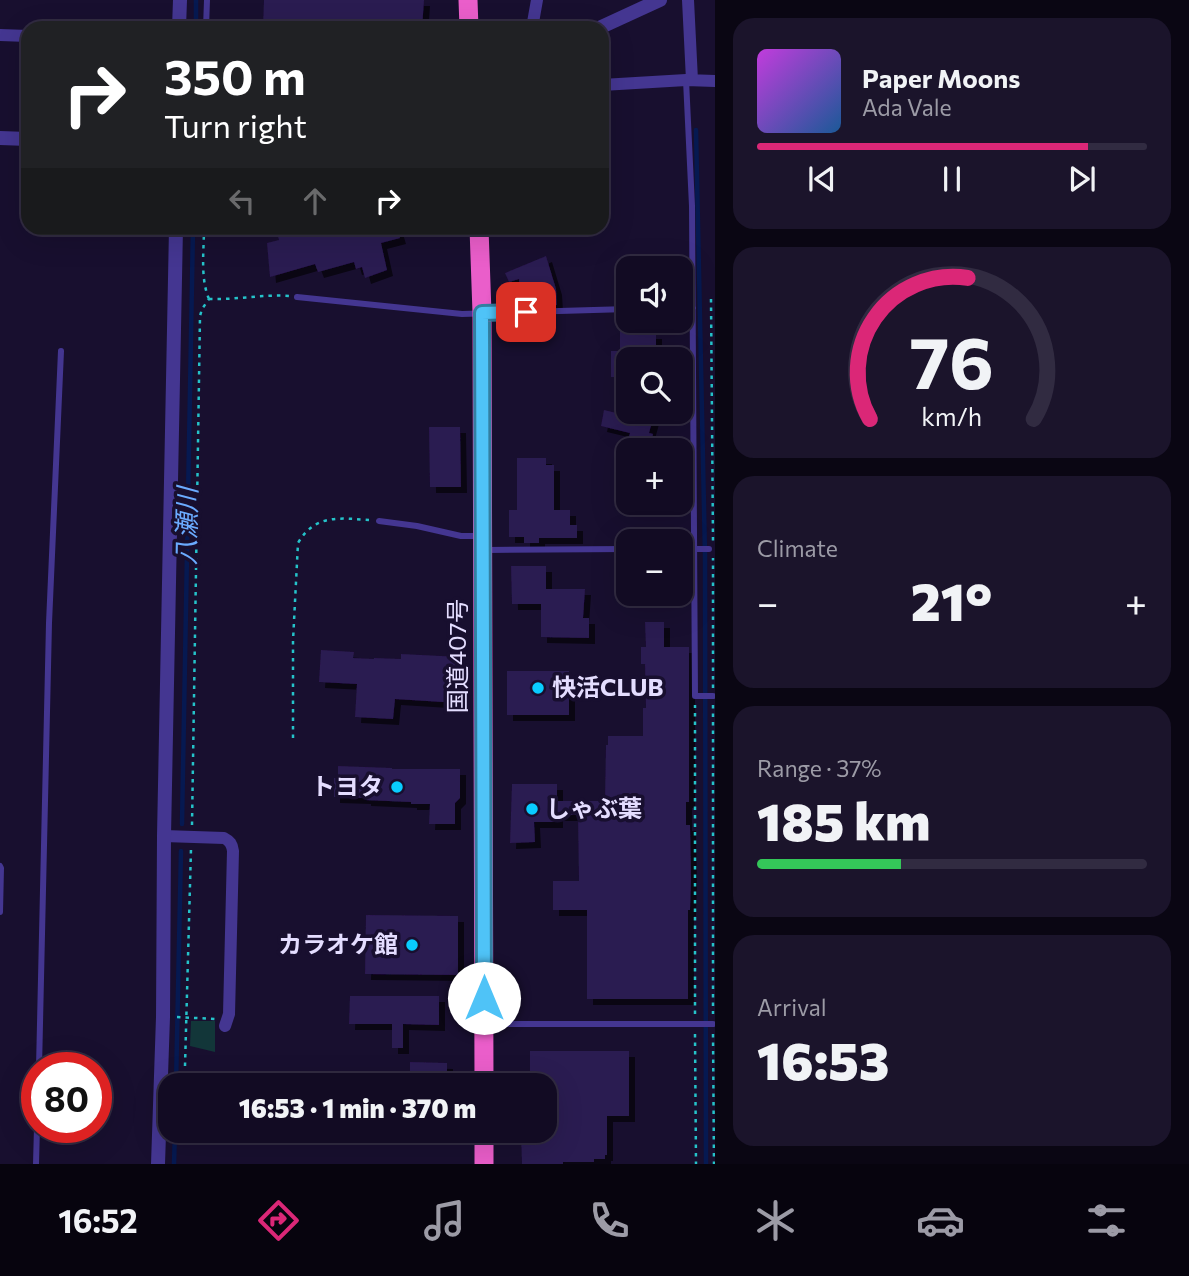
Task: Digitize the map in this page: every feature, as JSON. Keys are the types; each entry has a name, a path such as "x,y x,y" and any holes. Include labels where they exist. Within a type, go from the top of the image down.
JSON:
{"highway":[{"path":"468,0 469,21"},
{"name":"国道407号","path":"479,235 482,313 484,1073"},
{"path":"484,1143 484,1164"}],"street":[{"path":"179,21 180,0"},
{"path":"534,21 537,0"},
{"path":"609,23 660,0"},
{"path":"688,0 689,80"},
{"path":"0,35 21,36"},
{"path":"609,85 715,81"},
{"path":"0,138 21,139"},
{"path":"158,1164 163,1017 176,235"},
{"path":"164,836 224,838 229,841 233,851 229,1014 221,1023"}],"lane":[{"path":"206,21 207,0"},
{"path":"689,80 692,256"},
{"path":"297,297 462,314 616,309"},
{"path":"693,308 697,696 711,696"},
{"path":"39,1052 48,622 61,351"},
{"path":"379,521 416,526 482,543 616,549"},
{"path":"693,549 709,549"},
{"path":"0,866 0,912"},
{"path":"484,1024 712,1024"},
{"path":"36,1164 37,1143"}],"path":[{"path":"204,235 204,279 209,299"},
{"path":"209,299 272,295 297,297"},
{"path":"185,1066 192,837 200,316 209,299"},
{"path":"711,299 714,1164"},
{"path":"293,738 293,640 298,543 305,531 323,520 379,521"},
{"path":"696,1164 697,696"},
{"path":"173,1017 221,1023"}],"green space":[{"path":"191,1021 215,1021 215,1052 190,1046"}],"building":[{"path":"264,0 424,0 422,21 263,21"},
{"path":"278,235 399,235 400,238 381,243 387,270 365,278 362,267 356,269 354,262 318,272 315,264 270,277 267,243 279,240"},
{"path":"546,256 556,289 557,305 520,306 519,279 509,282 505,273"},
{"path":"620,333 656,333 656,347 620,347"},
{"path":"611,351 616,351 616,377 611,377"},
{"path":"604,410 616,413 616,424 651,424 649,433 653,434 652,438 629,438 630,433 601,426"},
{"path":"429,427 460,427 461,487 430,487"},
{"path":"517,458 546,458 546,465 554,465 554,510 570,510 570,525 577,525 577,538 539,538 539,543 524,543 524,537 509,537 509,510 517,510"},
{"path":"511,566 546,566 546,589 585,589 583,618 589,618 589,638 541,637 541,604 512,604"},
{"path":"645,622 664,622 664,647 689,647 689,802 686,802 686,825 690,825 691,879 688,910 688,999 587,999 587,910 553,910 553,881 579,881 578,815 557,815 557,822 534,822 535,842 510,843 512,784 557,784 557,801 605,801 608,736 643,736 643,708 646,708 645,664 641,664 641,647 646,647"},
{"path":"321,650 354,652 353,658 401,659 401,654 461,657 459,703 395,699 393,719 355,717 357,684 319,682"},
{"name":"快活CLUB","path":"507,671 569,671 569,715 507,715"},
{"name":"トヨタ","path":"338,766 460,769 460,798 455,803 455,824 429,824 430,804 334,797 334,778 338,778"},
{"name":"カラオケ館","path":"366,915 458,916 458,975 365,974"},
{"path":"350,996 439,996 439,1025 403,1024 403,1048 392,1048 392,1024 349,1024"},
{"path":"530,1051 629,1051 629,1116 607,1116 605,1159 563,1164 522,1164 521,1143 557,1143 557,1073 530,1073"},
{"path":"410,1062 447,1063 447,1073 410,1073"}],"waterway":[{"name":"八瀬川","path":"196,0 196,21"},
{"path":"696,130 705,555 706,1164"},
{"name":"八瀬川","path":"182,824 193,235"},
{"name":"八瀬川","path":"176,1073 181,851"},
{"name":"八瀬川","path":"174,1164 175,1143"}],"place":[{"name":"快活CLUB","path":"538,688"},
{"name":"トヨタ","path":"397,787"},
{"name":"しゃぶ葉","path":"532,809"},
{"name":"カラオケ館","path":"412,945"}],"route":[{"path":"484,998 482,313 526,312"}]}
